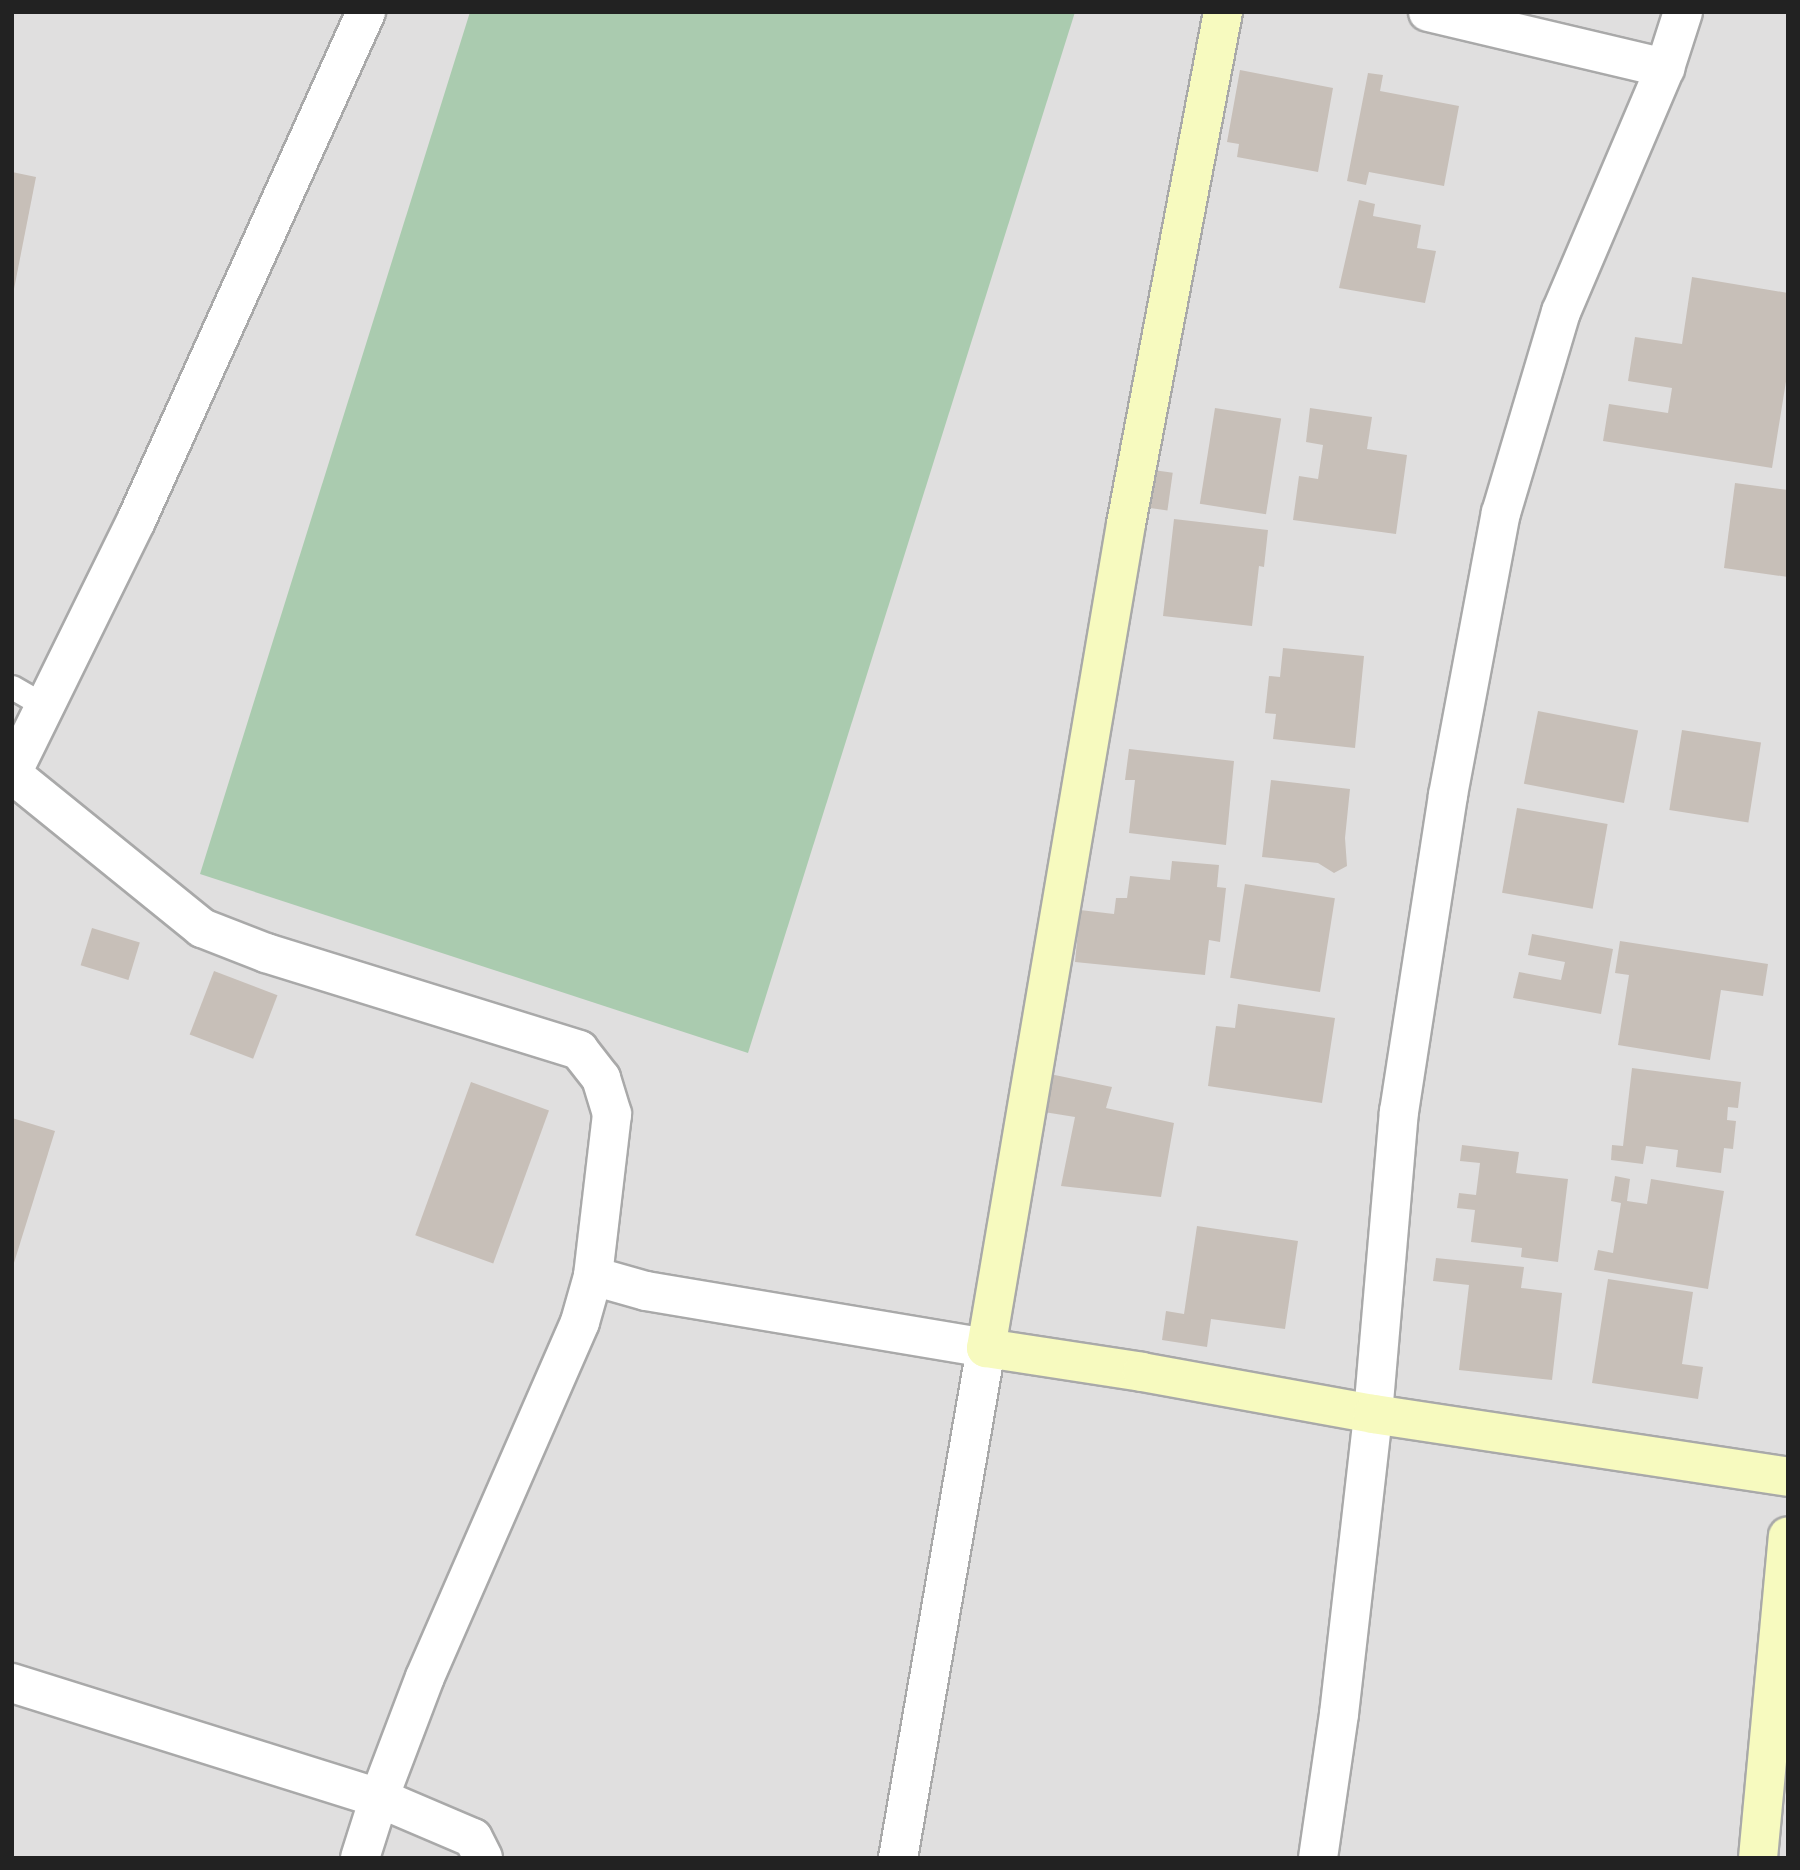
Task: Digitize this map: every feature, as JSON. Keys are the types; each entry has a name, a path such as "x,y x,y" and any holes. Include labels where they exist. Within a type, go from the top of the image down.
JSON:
{"street":[{"path":"360,1858 379,1798 425,1677 580,1322 593,1276 612,1114 601,1078 579,1049 266,953 202,928 12,773 136,521 366,12"},
{"path":"898,1858 1124,537 1223,12"},
{"path":"1428,12 1665,68"},
{"path":"1318,1858 1339,1714 1373,1414 1399,1112 1448,795 1501,513 1561,312 1665,68 1683,12"},
{"path":"593,1276 646,1291 986,1348 1142,1371 1373,1414 1788,1477"},
{"path":"1758,1858 1788,1536"},
{"path":"12,1683 379,1798 473,1838 483,1858"}],"lane":[{"path":"12,687 45,706"}],"shaded area":[{"path":"12,12 1788,12 1788,1858 12,1858"}],"green space":[{"path":"470,12 1075,12 748,1053 200,874"}],"building":[{"path":"1240,70 1333,88 1318,172 1237,157 1239,144 1227,142"},
{"path":"1368,73 1383,75 1380,91 1459,106 1444,186 1369,172 1366,185 1347,181"},
{"path":"12,172 36,177 14,289 12,289"},
{"path":"1359,200 1375,204 1373,216 1421,225 1417,248 1436,251 1425,303 1339,288"},
{"path":"1692,277 1788,293 1788,369 1772,468 1603,441 1609,404 1668,413 1672,388 1628,381 1635,337 1682,344"},
{"path":"1215,408 1281,418 1266,514 1200,504"},
{"path":"1310,408 1372,417 1367,449 1407,455 1396,534 1293,520 1299,476 1318,479 1323,445 1306,442"},
{"path":"1146,469 1173,473 1167,510 1141,507"},
{"path":"1735,483 1788,490 1788,577 1724,568"},
{"path":"1174,519 1268,530 1264,567 1259,566 1252,626 1163,616"},
{"path":"1283,648 1364,656 1355,748 1273,739 1276,714 1265,713 1269,676 1280,677"},
{"path":"1538,711 1638,730 1624,803 1524,784"},
{"path":"1682,730 1761,743 1748,823 1669,810"},
{"path":"1129,749 1234,761 1226,845 1129,833 1135,780 1125,780"},
{"path":"1271,780 1350,789 1345,838 1347,866 1334,873 1318,863 1262,857"},
{"path":"1517,808 1608,824 1593,909 1502,893"},
{"path":"1172,861 1219,865 1217,887 1226,888 1220,942 1209,940 1205,975 1075,962 1080,910 1114,914 1116,898 1127,898 1130,876 1170,880"},
{"path":"1245,884 1335,898 1320,992 1230,978"},
{"path":"92,928 140,943 128,980 81,965"},
{"path":"1532,934 1613,949 1601,1014 1513,998 1519,972 1561,980 1565,962 1528,955"},
{"path":"1620,941 1768,964 1763,996 1721,990 1710,1060 1618,1045 1629,975 1615,973"},
{"path":"214,971 277,995 253,1059 190,1034"},
{"path":"1238,1004 1335,1018 1322,1103 1208,1086 1216,1026 1235,1028"},
{"path":"1632,1068 1741,1082 1738,1108 1728,1107 1727,1120 1736,1121 1733,1149 1724,1148 1721,1173 1676,1167 1678,1150 1646,1146 1643,1164 1611,1160 1612,1145 1623,1146"},
{"path":"1050,1074 1112,1087 1106,1108 1174,1123 1161,1197 1061,1186 1075,1117 1044,1112"},
{"path":"471,1082 549,1110 493,1264 415,1235"},
{"path":"12,1118 55,1131 13,1266 12,1266"},
{"path":"1462,1145 1519,1152 1516,1173 1568,1179 1558,1262 1521,1257 1522,1248 1471,1242 1475,1210 1457,1208 1459,1193 1476,1195 1480,1163 1460,1161"},
{"path":"1615,1176 1630,1179 1627,1201 1647,1204 1651,1179 1724,1191 1708,1289 1594,1270 1598,1250 1613,1253 1621,1203 1611,1201"},
{"path":"1197,1226 1298,1241 1285,1329 1211,1319 1207,1347 1162,1340 1166,1311 1184,1314"},
{"path":"1436,1258 1524,1267 1521,1288 1562,1293 1552,1380 1459,1370 1469,1285 1433,1281"},
{"path":"1608,1279 1693,1292 1682,1364 1703,1367 1698,1399 1592,1383"}]}
